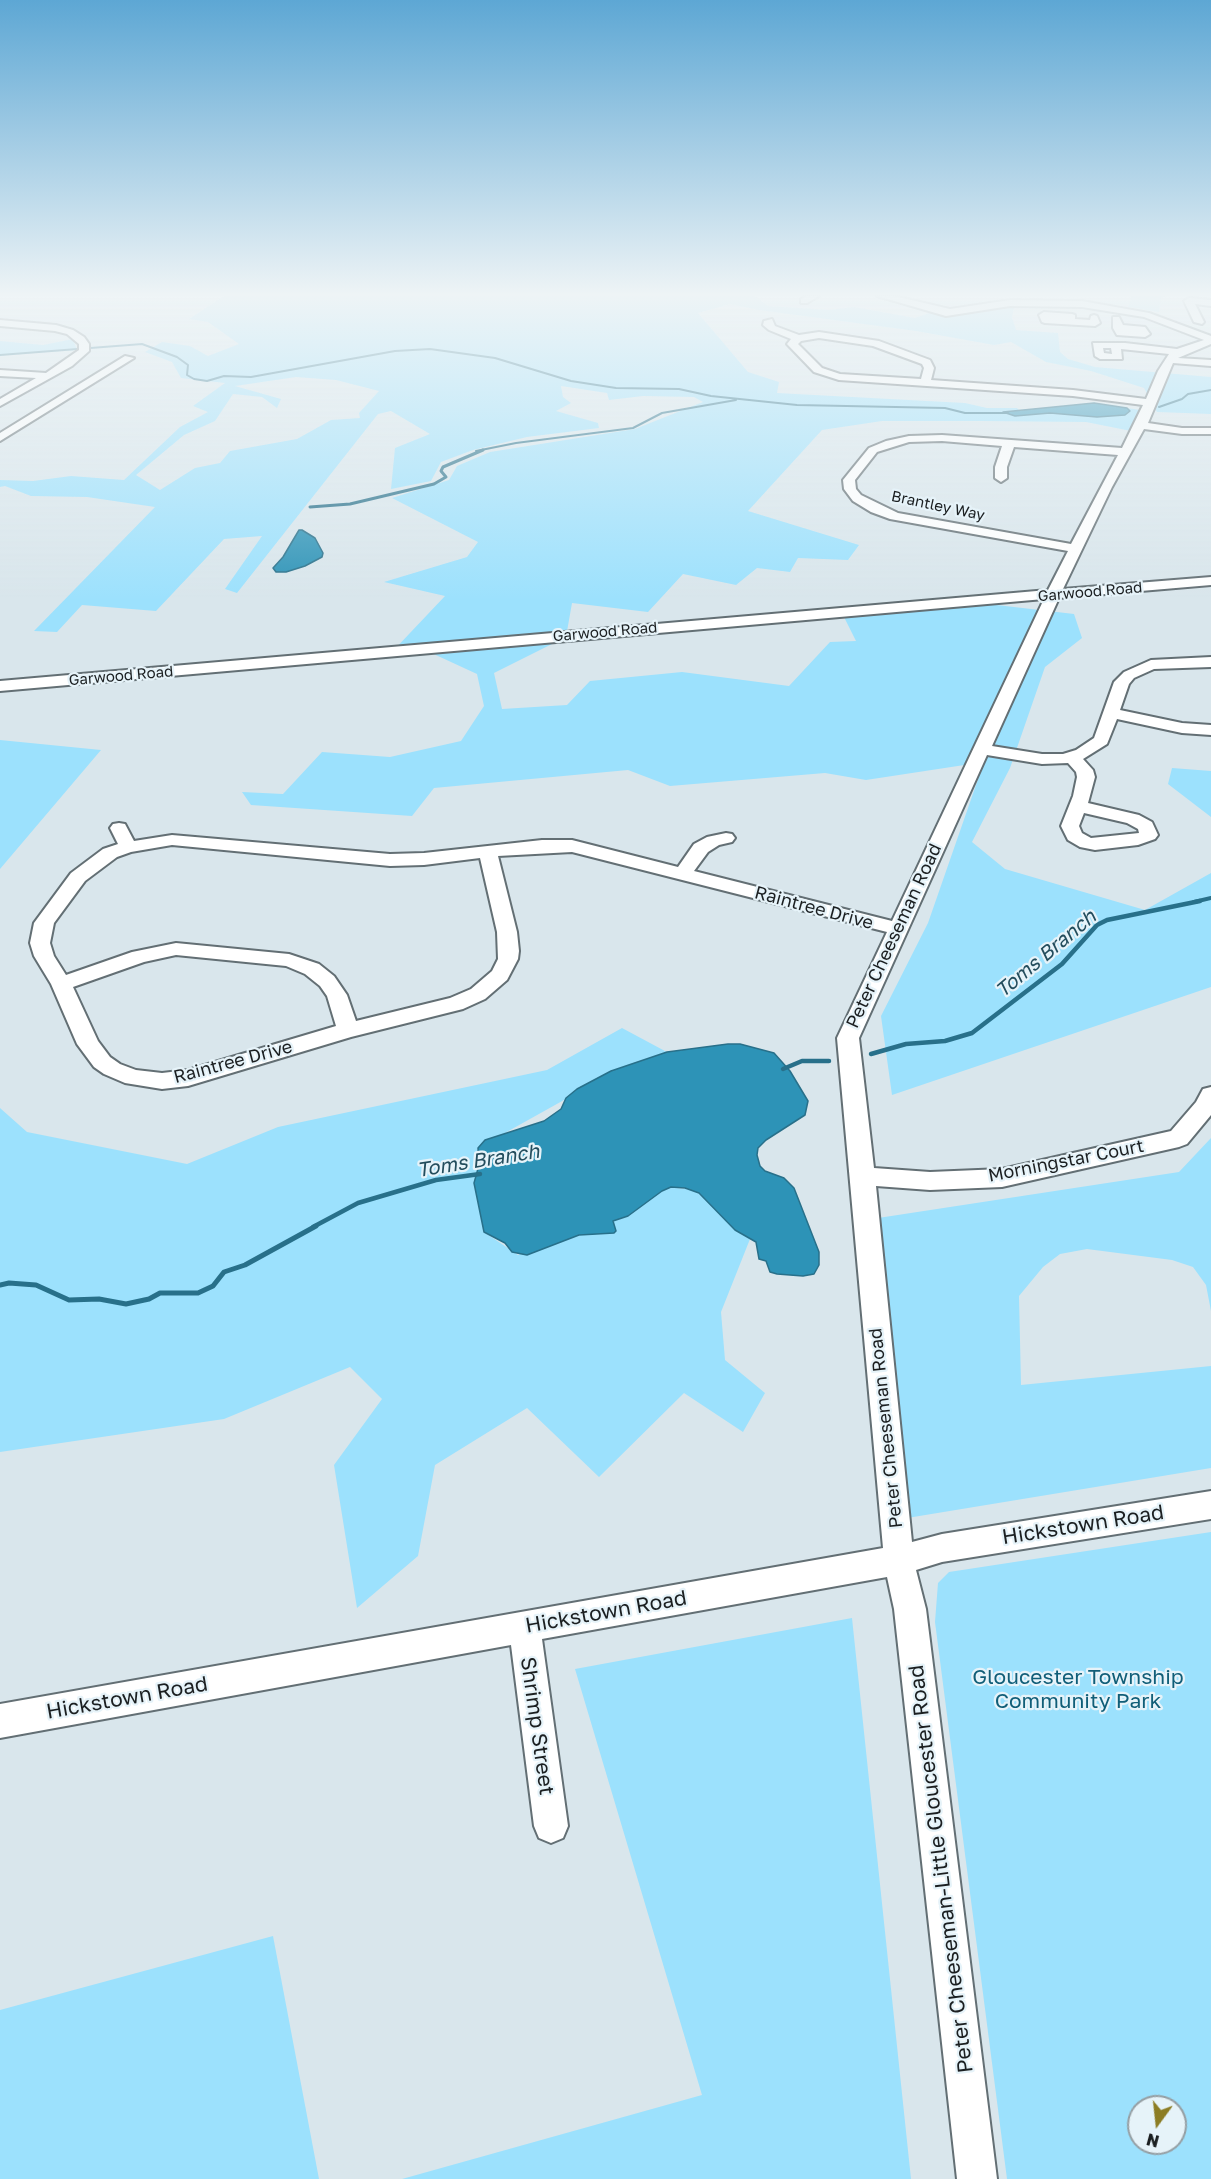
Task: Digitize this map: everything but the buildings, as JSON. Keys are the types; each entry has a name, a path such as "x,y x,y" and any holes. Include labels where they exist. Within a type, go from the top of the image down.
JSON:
{"street":[{"path":"0,438 65,398"},
{"path":"1134,398 1151,399"},
{"name":"Peter Cheeseman Road","path":"899,1560 848,1038 1053,595 1151,399"},
{"path":"1140,425 1182,431 1211,431"},
{"name":"Brantley Way","path":"1076,549 895,516 865,504 854,495 849,486 852,474 870,453 890,442 935,438 1125,452"},
{"path":"1001,478 1000,467 1010,443"},
{"name":"Garwood Road","path":"0,686 724,622 1211,582"},
{"path":"981,749 1034,759 1071,757 1088,751 1098,743 1122,682 1132,672 1156,665 1211,662"},
{"path":"1111,713 1182,728 1211,730"},
{"path":"1071,757 1084,770 1086,777 1078,806"},
{"path":"119,828 128,847"},
{"path":"683,874 701,848 713,841 726,838"},
{"name":"Raintree Drive","path":"488,852 508,942 508,959 500,975 478,994 456,1004 348,1030 189,1078 162,1081 133,1077 112,1069 95,1054 41,949 40,937 44,923 85,870 110,853 159,841 185,841 396,860 542,846 572,846 729,886 819,921 895,935"},
{"path":"61,984 139,957 176,950 289,960 312,969 327,981 340,1002 348,1030"},
{"name":"Morningstar Court","path":"862,1176 930,1181 1002,1178 1179,1138 1205,1107 1211,1095"},
{"name":"Hickstown Road","path":"0,1722 899,1560 942,1548 1211,1505"},
{"name":"Peter Cheeseman-Little Gloucester Road","path":"899,1560 910,1609 977,2179"},
{"name":"Shrimp Street","path":"524,1627 551,1826"}],"green space":[{"path":"205,398 231,398 215,421 184,435 136,475 160,490 195,468 220,463 230,451 297,439 331,420 360,418 359,413 373,398 564,398 571,403 556,411 598,423 599,428 527,437 473,450 441,462 431,481 391,489 395,448 430,434 391,411 378,414 237,593 225,589 262,536 224,539 156,611 82,605 57,632 34,631 155,507 87,497 31,496 5,486 0,487 0,480 33,481 71,476 124,480 180,427 208,412 193,406"},
{"path":"263,398 281,399 277,408"},
{"path":"608,398 629,398 609,400"},
{"path":"695,398 865,398 965,403 987,408 1017,408 1020,411 1094,403 1140,410 1131,431 1086,422 981,421 882,421 822,430 748,511 859,545 848,560 798,558 790,572 757,568 736,585 683,574 648,612 572,603 566,637 494,673 502,709 567,705 590,681 682,672 789,686 830,642 856,641 841,611 971,602 1074,614 1082,638 1045,667 1010,768 972,842 1005,869 1145,910 1211,873 1211,987 892,1095 881,1016 928,923 984,762 866,780 825,773 670,786 628,770 434,788 412,816 251,805 242,792 283,794 322,752 390,757 461,741 484,706 477,674 425,650 392,652 445,596 384,582 467,557 478,542 392,498 449,480 457,466 490,452 635,429 703,402"},
{"path":"1149,398 1211,398 1211,414 1157,412"},
{"path":"0,740 101,750 0,869"},
{"path":"1172,768 1211,771 1211,817 1168,784"},
{"path":"622,1028 678,1058 607,1076 478,1148 484,1232 518,1255 658,1186 695,1190 750,1239 721,1312 725,1360 765,1393 743,1432 684,1393 599,1477 527,1408 435,1465 418,1556 357,1608 334,1465 382,1399 350,1367 224,1419 0,1452 0,1108 27,1132 187,1164 278,1127 547,1070"},
{"path":"1211,1138 1211,1311 1206,1285 1193,1267 1172,1260 1087,1249 1060,1254 1043,1267 1019,1296 1021,1385 1211,1366 1211,1468 895,1520 865,1220 1179,1172"},
{"name":"Gloucester Township Community Park","path":"1211,1532 1211,2179 1007,2179 935,1622 938,1583 949,1572"},
{"path":"852,1618 911,2179 402,2179 702,2095 575,1669"},
{"path":"273,1936 319,2179 0,2179 0,2010"}],"shaded area":[{"path":"1094,403 1127,408 1130,411 1125,415 1097,417 1050,413 1015,416 1003,412"},
{"path":"299,530 315,538 323,553 322,557 305,566 286,572 276,572 273,568 283,557"},
{"path":"740,1044 774,1053 790,1071 808,1101 805,1115 766,1140 758,1148 757,1155 760,1166 765,1171 784,1178 794,1188 819,1252 819,1265 814,1274 803,1276 770,1272 766,1261 759,1259 756,1242 735,1230 699,1193 685,1188 671,1187 662,1191 628,1216 613,1221 616,1231 614,1233 579,1235 527,1255 512,1252 505,1243 484,1232 474,1183 479,1165 478,1148 485,1140 544,1121 561,1109 566,1098 577,1089 611,1071 667,1052"}],"waterway":[{"path":"727,398 797,405 945,408 965,413 1008,413"},
{"path":"1159,407 1184,398"},
{"path":"476,451 516,443 633,428 662,413 736,400"},
{"path":"310,507 350,504 434,484 446,477 441,471 443,467 483,450"},
{"name":"Toms Branch","path":"1194,902 1211,898"},
{"name":"Toms Branch","path":"871,1054 906,1044 945,1041 972,1033 1062,964 1097,925 1107,920 1200,901"},
{"name":"Toms Branch","path":"783,1069 802,1061 829,1061"},
{"name":"Toms Branch","path":"313,1227 358,1203 436,1180 480,1174"},
{"name":"Toms Branch","path":"0,1285 9,1283 36,1285 69,1300 99,1299 126,1304 149,1299 160,1293 198,1293 213,1286 224,1272 245,1265 316,1226"}]}
